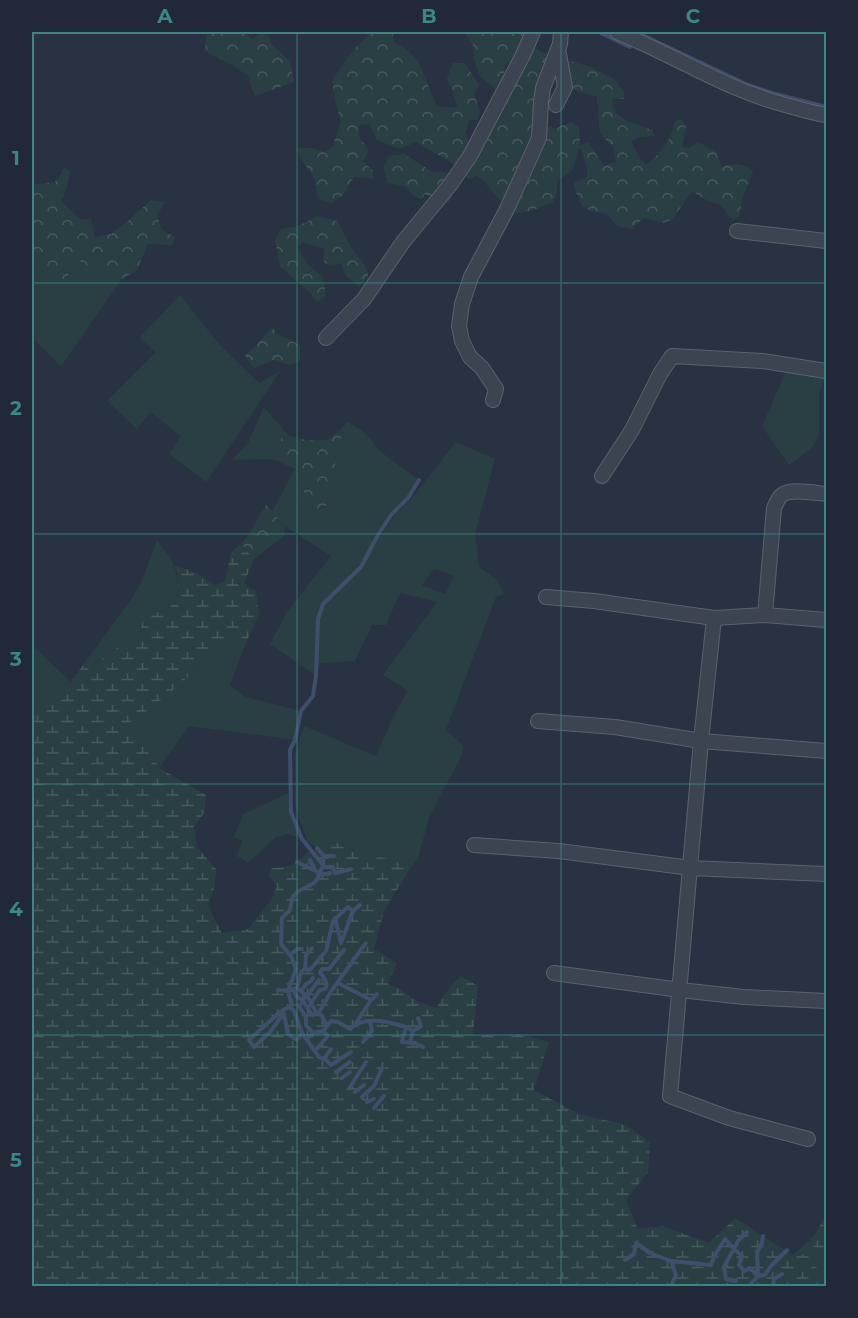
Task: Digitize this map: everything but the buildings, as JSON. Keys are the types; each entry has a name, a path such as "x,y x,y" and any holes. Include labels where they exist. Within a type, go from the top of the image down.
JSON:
{"street":[{"path":"326,338 364,299 403,242 450,185 470,156 533,32"},
{"path":"493,400 496,389 492,381 470,357 462,341 459,326 462,304 471,277 507,208 539,138 543,88 558,48 561,32"},
{"path":"617,32 728,85 759,97 826,115"},
{"path":"556,105 565,87 558,48"},
{"path":"736,231 826,241"},
{"path":"602,477 632,430 672,356 762,361 826,371"},
{"path":"765,615 774,508 777,501 783,495 792,492 826,494"},
{"path":"546,597 594,601 714,618 765,615 826,620"},
{"path":"714,618 670,1096 729,1118 808,1138"},
{"path":"538,721 615,727 701,741 826,751"},
{"path":"474,845 559,851 691,868 826,874"},
{"path":"554,973 744,997 826,1002"}],"green space":[{"path":"230,31 253,39 261,32 267,32 272,45 290,61 294,82 255,96 248,76 205,51 206,34"},
{"path":"372,32 397,32 393,34 394,42 417,59 436,104 442,107 457,107 447,79 453,63 466,65 479,85 474,94 480,111 478,120 469,120 466,132 473,158 504,101 480,76 474,59 473,45 464,32 528,32 536,49 552,56 540,89 545,126 556,128 571,122 579,127 580,146 588,142 604,166 616,162 614,149 600,133 597,97 579,92 558,79 566,63 571,61 593,68 614,79 624,91 624,99 612,99 614,111 625,120 652,130 655,136 640,137 631,141 646,165 665,146 675,121 681,119 686,126 682,147 689,148 698,142 716,152 722,167 738,164 753,171 742,200 739,216 733,220 719,204 708,201 692,191 672,220 663,223 644,218 632,229 617,226 607,214 587,209 580,203 574,183 587,177 587,167 580,147 572,170 557,182 553,202 530,211 516,213 496,196 483,180 476,176 469,179 465,176 466,171 416,142 400,149 377,140 369,124 359,125 359,137 369,150 363,161 373,171 373,179 354,177 343,195 331,203 318,199 314,178 296,151 297,148 311,148 324,152 332,148 341,122 332,80 355,48","holes":["513,57 526,61 522,75 503,82 505,65"]},
{"path":"404,154 433,172 450,173 455,183 450,201 441,206 425,194 421,200 405,186 388,183 383,168 389,156"},
{"path":"65,168 70,172 61,201 80,219 91,219 95,237 111,234 151,200 165,202 157,216 162,230 175,237 172,245 148,244 137,270 122,279 96,272 89,281 82,277 82,262 72,259 68,272 69,283 61,287 55,274 56,268 37,268 32,263 32,185 55,182"},
{"path":"318,216 337,221 364,265 368,277 359,286 346,276 341,263 333,265 324,263 324,249 303,242 298,248 308,265 323,277 326,296 317,302 280,266 275,240 281,229 298,226"},
{"path":"72,259 82,262 82,277 88,281 96,272 122,279 61,366 32,337 32,263 37,268 56,268 69,283 68,272"},
{"path":"180,295 219,344 259,383 281,370 206,482 169,454 181,436 150,412 137,429 107,401 156,352 139,338"},
{"path":"273,327 276,333 300,345 300,361 289,365 274,360 254,368 245,356"},
{"path":"787,369 826,375 819,393 819,434 813,447 789,465 762,426"},
{"path":"264,407 289,436 279,439 273,459 232,460 248,443"},
{"path":"348,422 365,433 381,452 419,480 408,498 391,515 374,543 377,545 376,543 394,516 411,499 456,442 495,459 475,534 479,567 496,579 504,594 496,597 446,730 464,746 461,757 430,815 418,858 408,872 403,863 364,853 336,842 317,848 307,841 295,805 295,754 304,726 376,756 395,713 408,691 383,675 437,602 400,593 386,625 372,625 355,661 320,663 316,676 270,644 287,612 331,556 285,526 272,512 295,469 303,475 304,502 315,510 331,504 330,479 337,460 333,449 343,436 340,430","holes":["434,569 454,575 445,594 422,585"]},
{"path":"340,430 343,436 333,449 337,460 330,479 331,504 315,510 304,502 303,475 273,459 279,439 289,436 306,440 327,440"},
{"path":"266,505 285,526 284,536 254,559 242,545"},
{"path":"246,539 242,546 254,559 244,583 256,592 259,614 246,643 234,631 171,692 128,723 148,745 159,768 206,795 204,813 194,827 197,847 216,869 215,886 208,905 222,933 248,929 272,899 277,886 268,875 272,868 293,864 310,850 314,851 336,842 364,853 404,863 408,872 384,911 374,949 397,963 388,984 400,989 418,1002 436,1008 450,987 461,976 478,986 473,1035 521,1034 549,1042 534,1090 577,1113 624,1124 650,1142 648,1172 626,1200 638,1229 663,1226 709,1243 735,1218 793,1255 810,1254 816,1267 826,1278 826,1286 32,1286 32,707 59,693 71,682 88,658 97,662 140,635 144,615 164,611 179,600 177,573 174,565 197,573 215,585 225,581 231,553"},
{"path":"157,540 174,567 179,600 164,611 145,615 140,635 96,662 88,658 142,581"},
{"path":"234,631 246,643 230,685 246,697 301,711 295,740 189,726 159,768 148,745 127,723 198,668"},
{"path":"32,645 71,682 59,693 32,707"},
{"path":"291,792 291,812 302,839 288,834 276,837 248,863 237,856 242,841 234,837 243,814"},
{"path":"826,1214 826,1254 821,1255 809,1241"},
{"path":"809,1241 821,1254 826,1254 826,1278 816,1267 810,1254 793,1255"}],"waterway":[{"path":"599,32 630,47"},
{"path":"636,32 748,85 826,107"},
{"path":"323,865 302,839 291,812 290,750 295,740 301,711 313,696 318,619 323,604 361,567 391,515 408,498 419,480"},
{"path":"291,1002 288,991 296,969 292,958 281,944 282,918 290,910 292,899 297,892 314,883 318,878 324,856 317,848"},
{"path":"324,856 334,856"},
{"path":"310,860 315,870"},
{"path":"297,862 319,874 330,873"},
{"path":"322,867 333,867 335,873 351,869"},
{"path":"297,988 301,972 305,969 310,970 326,951 333,921 348,907 353,911 360,905"},
{"path":"335,918 341,943 353,911"},
{"path":"305,994 303,1001 312,1015 318,1014 332,990 366,943"},
{"path":"305,969 306,955 312,948"},
{"path":"290,955 297,949 302,949"},
{"path":"319,991 326,988 325,980 320,973 322,969 329,969 344,950"},
{"path":"301,991 313,978"},
{"path":"307,996 319,980"},
{"path":"338,983 371,1000"},
{"path":"278,990 288,991 297,988 307,996 327,1026"},
{"path":"293,989 296,996 303,1001 299,1006 306,1017 306,1025 313,1033"},
{"path":"310,1005 319,991"},
{"path":"356,1023 377,994"},
{"path":"283,1010 290,1007 294,1011 302,1033"},
{"path":"283,1010 288,1034 297,1040 302,1033 319,1057 331,1065 351,1052"},
{"path":"280,1012 249,1040 254,1047 271,1031 283,1014"},
{"path":"406,1027 413,1031 421,1026 418,1018"},
{"path":"307,1039 313,1033 323,1031 331,1021 350,1029 362,1022 377,1021 406,1027 402,1042 415,1043 423,1047"},
{"path":"363,1042 372,1031 370,1021"},
{"path":"315,1051 328,1036 323,1031"},
{"path":"410,1043 413,1031"},
{"path":"323,1060 331,1049"},
{"path":"336,1072 350,1062"},
{"path":"350,1087 366,1062"},
{"path":"362,1097 374,1086 382,1068"},
{"path":"342,1078 350,1072"},
{"path":"355,1092 364,1085"},
{"path":"374,1108 384,1096"},
{"path":"367,1102 374,1099"},
{"path":"736,1281 726,1279 724,1267 738,1241 747,1232"},
{"path":"758,1275 757,1252 763,1236"},
{"path":"671,1286 676,1275 671,1261 711,1265 725,1239 742,1256 739,1265 744,1271 750,1268 758,1276"},
{"path":"625,1260 634,1254 636,1243 650,1253 671,1261"},
{"path":"749,1286 758,1276 765,1275 787,1250"},
{"path":"773,1286 774,1279 782,1274"}]}
